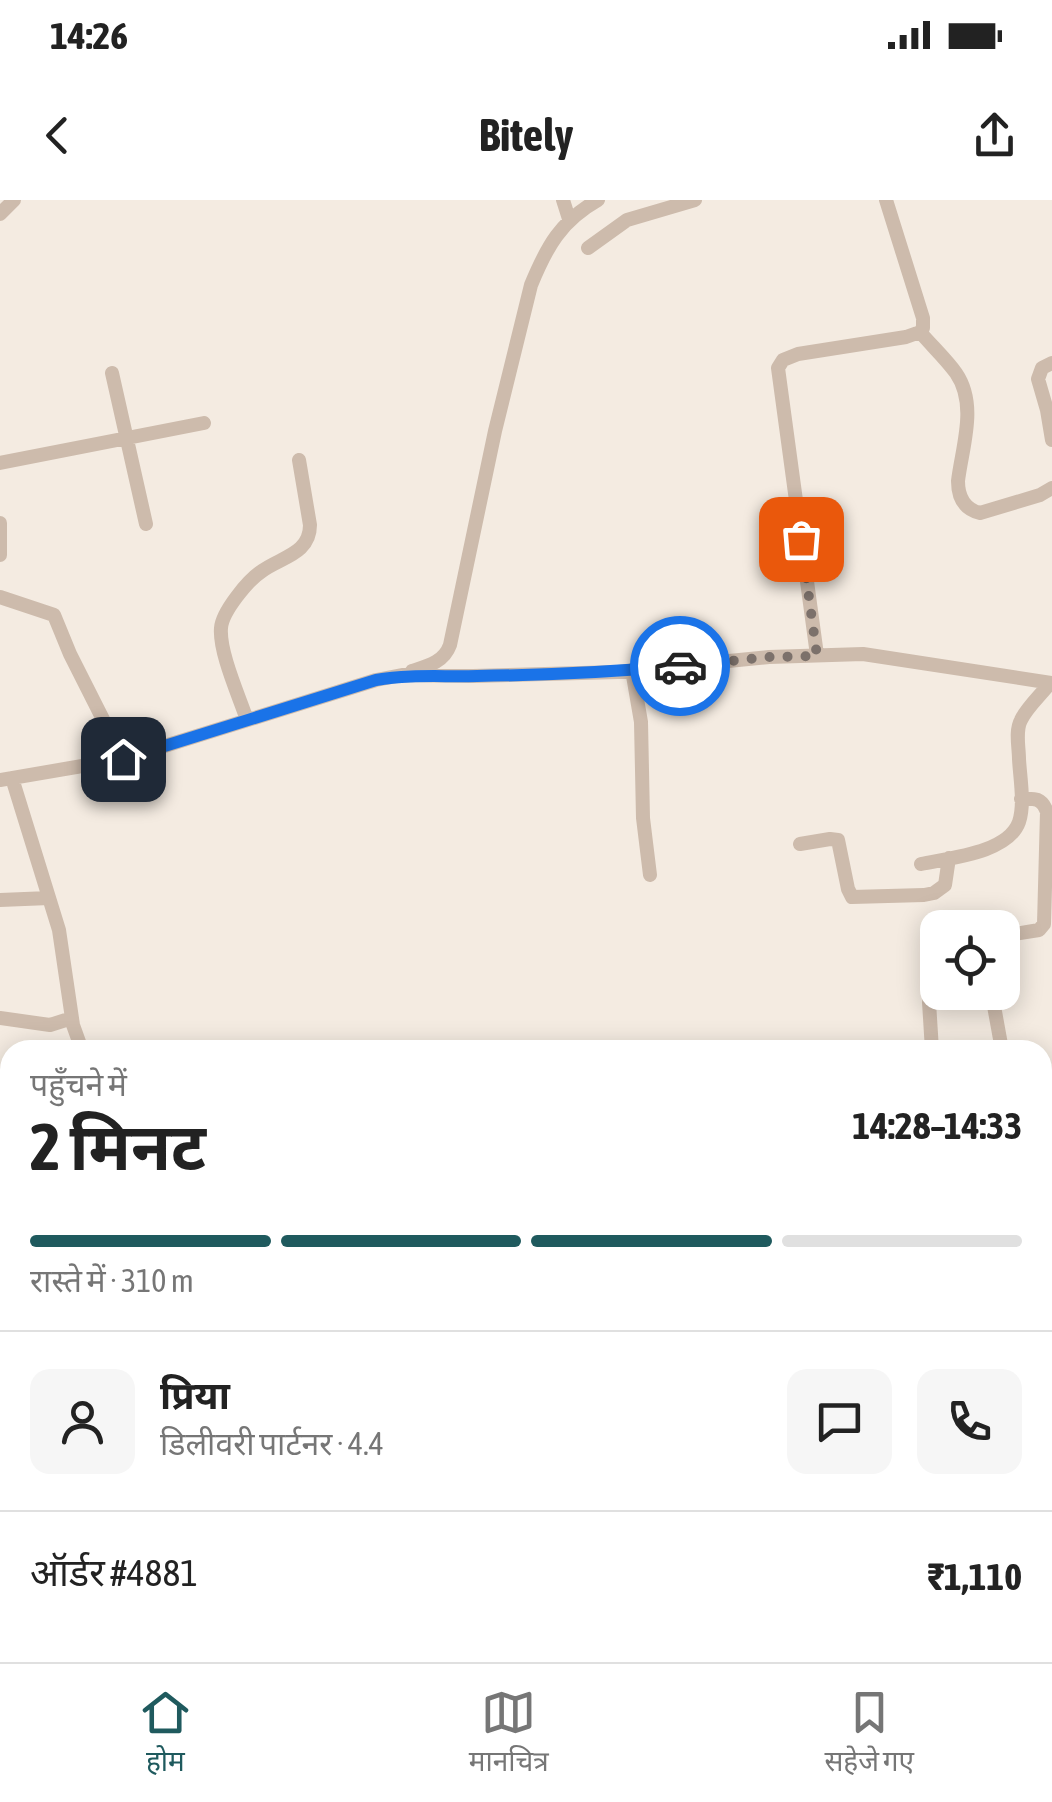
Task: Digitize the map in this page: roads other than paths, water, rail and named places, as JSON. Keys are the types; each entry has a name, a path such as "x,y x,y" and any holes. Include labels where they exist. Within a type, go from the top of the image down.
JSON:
{"street":[{"path":"0,214 14,200"},
{"path":"563,200 569,219"},
{"path":"78,1040 59,930 6,779 123,759 402,675 432,664 447,652 522,314 540,264 569,219 598,200"},
{"path":"588,248 627,220 696,200"},
{"path":"817,656 778,380 779,364 808,351 906,338 923,328 886,200"},
{"path":"920,332 956,373 964,391 968,415 958,490 965,505 980,512 1052,488"},
{"path":"1052,363 1042,368 1038,378 1052,440"},
{"path":"112,373 146,524"},
{"path":"0,463 204,424"},
{"path":"247,720 222,640 222,620 256,575 305,545 310,524 299,460"},
{"path":"0,523 0,555"},
{"path":"0,598 54,615 123,759"},
{"path":"402,675 632,670 770,657 864,654 1051,683"},
{"path":"632,670 642,722 641,778 650,875"},
{"path":"921,864 991,848 1004,840 1019,821 1018,730 1021,720 1051,683"},
{"path":"1020,933 1039,930 1044,924 1047,812 1039,800 1021,798"},
{"path":"800,844 838,840 852,897 934,893 945,884 949,858"},
{"path":"0,900 51,904"},
{"path":"930,1010 931,1040"},
{"path":"995,1010 1000,1040"},
{"path":"0,1018 50,1025 72,1018"}]}
